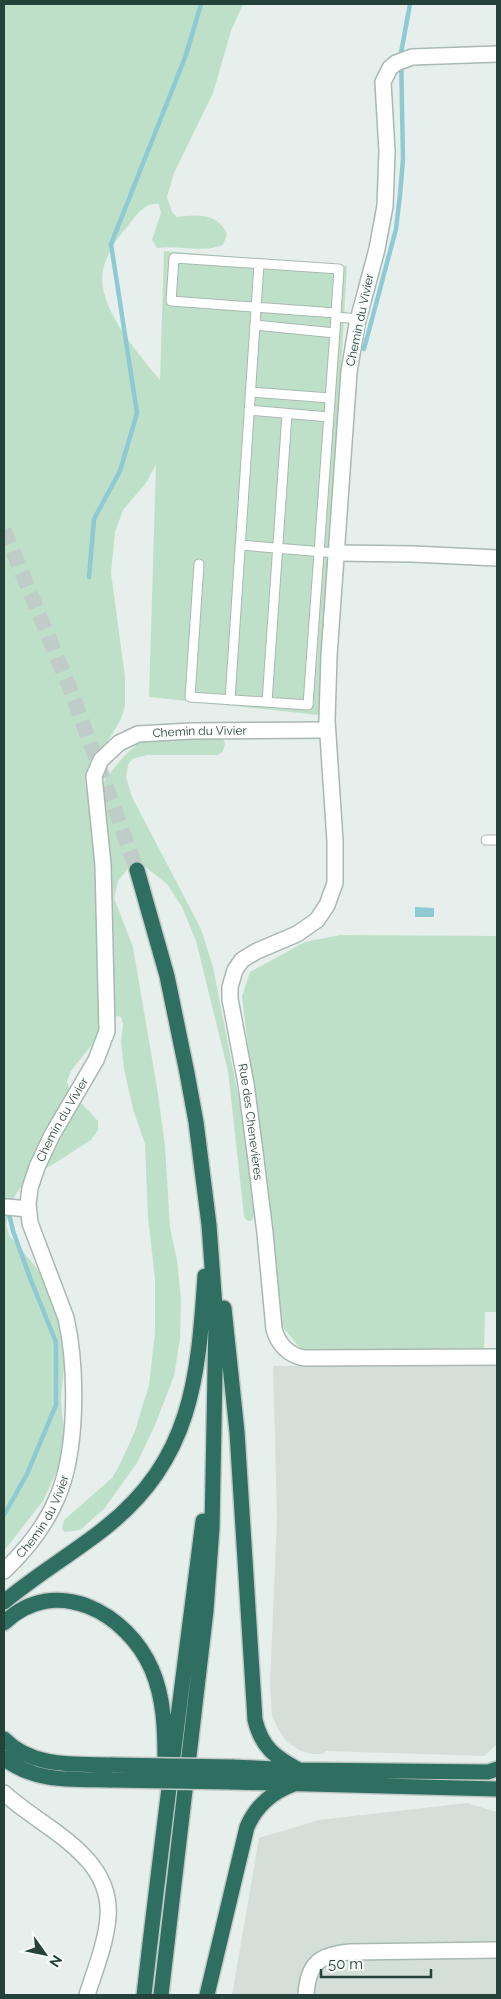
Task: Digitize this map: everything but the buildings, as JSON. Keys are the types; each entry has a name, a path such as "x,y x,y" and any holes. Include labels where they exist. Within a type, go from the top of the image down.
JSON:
{"highway":[{"path":"137,870 167,976 181,1038 196,1122 209,1225 216,1321 212,1528 206,1611 161,1995"},
{"path":"4,1602 88,1541 125,1510 151,1481 172,1449 185,1418 195,1378 200,1342 209,1225"},
{"path":"209,1225 224,1306 232,1382 255,1720 258,1732 269,1750 298,1777"},
{"path":"144,1995 165,1810 213,1445"},
{"path":"4,1623 20,1611 34,1605 51,1601 69,1601 88,1606 106,1614 132,1638 143,1653 152,1671 162,1705 165,1750 165,1810"},
{"path":"4,1739 20,1752 47,1762 112,1773"},
{"path":"4,1758 18,1768 47,1778 112,1773 232,1774 497,1789"},
{"path":"207,1995 243,1838 249,1821 257,1808 265,1800 298,1777 488,1772 497,1770"}],"street":[{"name":"Chemin du Vivier","path":"4,1571 35,1538 58,1498 67,1465 72,1423 72,1352 68,1325 30,1223 28,1209 30,1188 43,1152 92,1068 107,1031 103,865 94,776 101,760 118,743 138,734 177,731 327,730 329,656 349,372 358,319 377,249 385,206 388,151 383,90 386,75 396,63 412,57 497,54"},
{"path":"336,553 497,558"},
{"name":"Rue des Chenevières","path":"327,730 336,870 332,895 323,912 308,928 242,960 235,970 230,987 230,998 246,1084 276,1336 282,1346 289,1352 304,1358 497,1358"},
{"path":"7,1207 28,1209"},
{"path":"4,1793 79,1851 102,1881 108,1903 108,1920 88,1995"},
{"path":"306,1995 310,1970 318,1961 330,1954 350,1952 497,1950"}],"lane":[{"path":"199,564 190,697 308,705 335,333 336,315 339,269 174,258 171,301 256,307 336,315 358,319"},
{"path":"230,700 259,264"},
{"path":"255,325 335,333"},
{"path":"250,392 330,398"},
{"path":"249,410 328,417"},
{"path":"267,702 287,414"},
{"path":"240,545 336,553"},
{"path":"486,840 497,840"}],"shaded area":[{"path":"494,1364 497,1367 497,1744 484,1756 326,1751 323,1754 312,1754 301,1751 287,1742 278,1729 272,1715 270,1684 277,1518 273,1366"},
{"path":"467,1803 497,1812 497,1995 232,1995 259,1838 319,1820"}],"green space":[{"path":"4,4 243,4 231,31 213,93 174,173 167,197 172,212 177,217 192,215 206,217 218,222 227,234 223,245 199,249 157,248 152,240 161,213 159,204 154,204 145,207 119,236 104,264 103,284 112,314 130,343 160,380 164,251 347,266 319,715 149,697 156,465 145,484 123,510 115,532 111,573 125,677 125,706 121,719 85,779 86,785 91,788 100,787 129,751 144,740 152,737 175,735 222,738 225,743 223,751 218,755 147,755 132,759 128,765 126,777 132,797 201,929 213,967 241,1110 252,1180 255,1216 251,1221 246,1220 244,1216 228,1071 196,941 182,907 167,884 143,865 136,864 129,867 118,881 114,898 133,947 165,1146 170,1228 177,1260 181,1299 180,1339 174,1376 155,1425 137,1463 104,1509 80,1530 65,1532 62,1529 64,1520 112,1478 135,1431 149,1385 155,1333 155,1279 148,1217 145,1144 133,1109 124,1069 121,1042 123,1024 121,1017 118,1016 113,1018 71,1071 67,1081 70,1091 98,1121 98,1130 91,1140 52,1165 27,1178 13,1199 6,1225 9,1235 35,1266 50,1289 64,1340 61,1397 65,1432 61,1462 43,1501 4,1551"},
{"path":"340,935 497,936 497,1312 485,1312 484,1349 301,1349 281,1325 242,996 250,972 305,942"}],"water":[{"path":"415,907 434,908 434,917 415,917"}],"waterway":[{"path":"89,577 94,519 120,471 137,413 111,244 186,55 201,4"},
{"path":"364,349 396,229 403,159 401,53 410,4"},
{"path":"4,1515 27,1474 56,1405 56,1342 13,1231 8,1210"}],"tunnel":[{"path":"4,530 71,691 137,870"}]}
